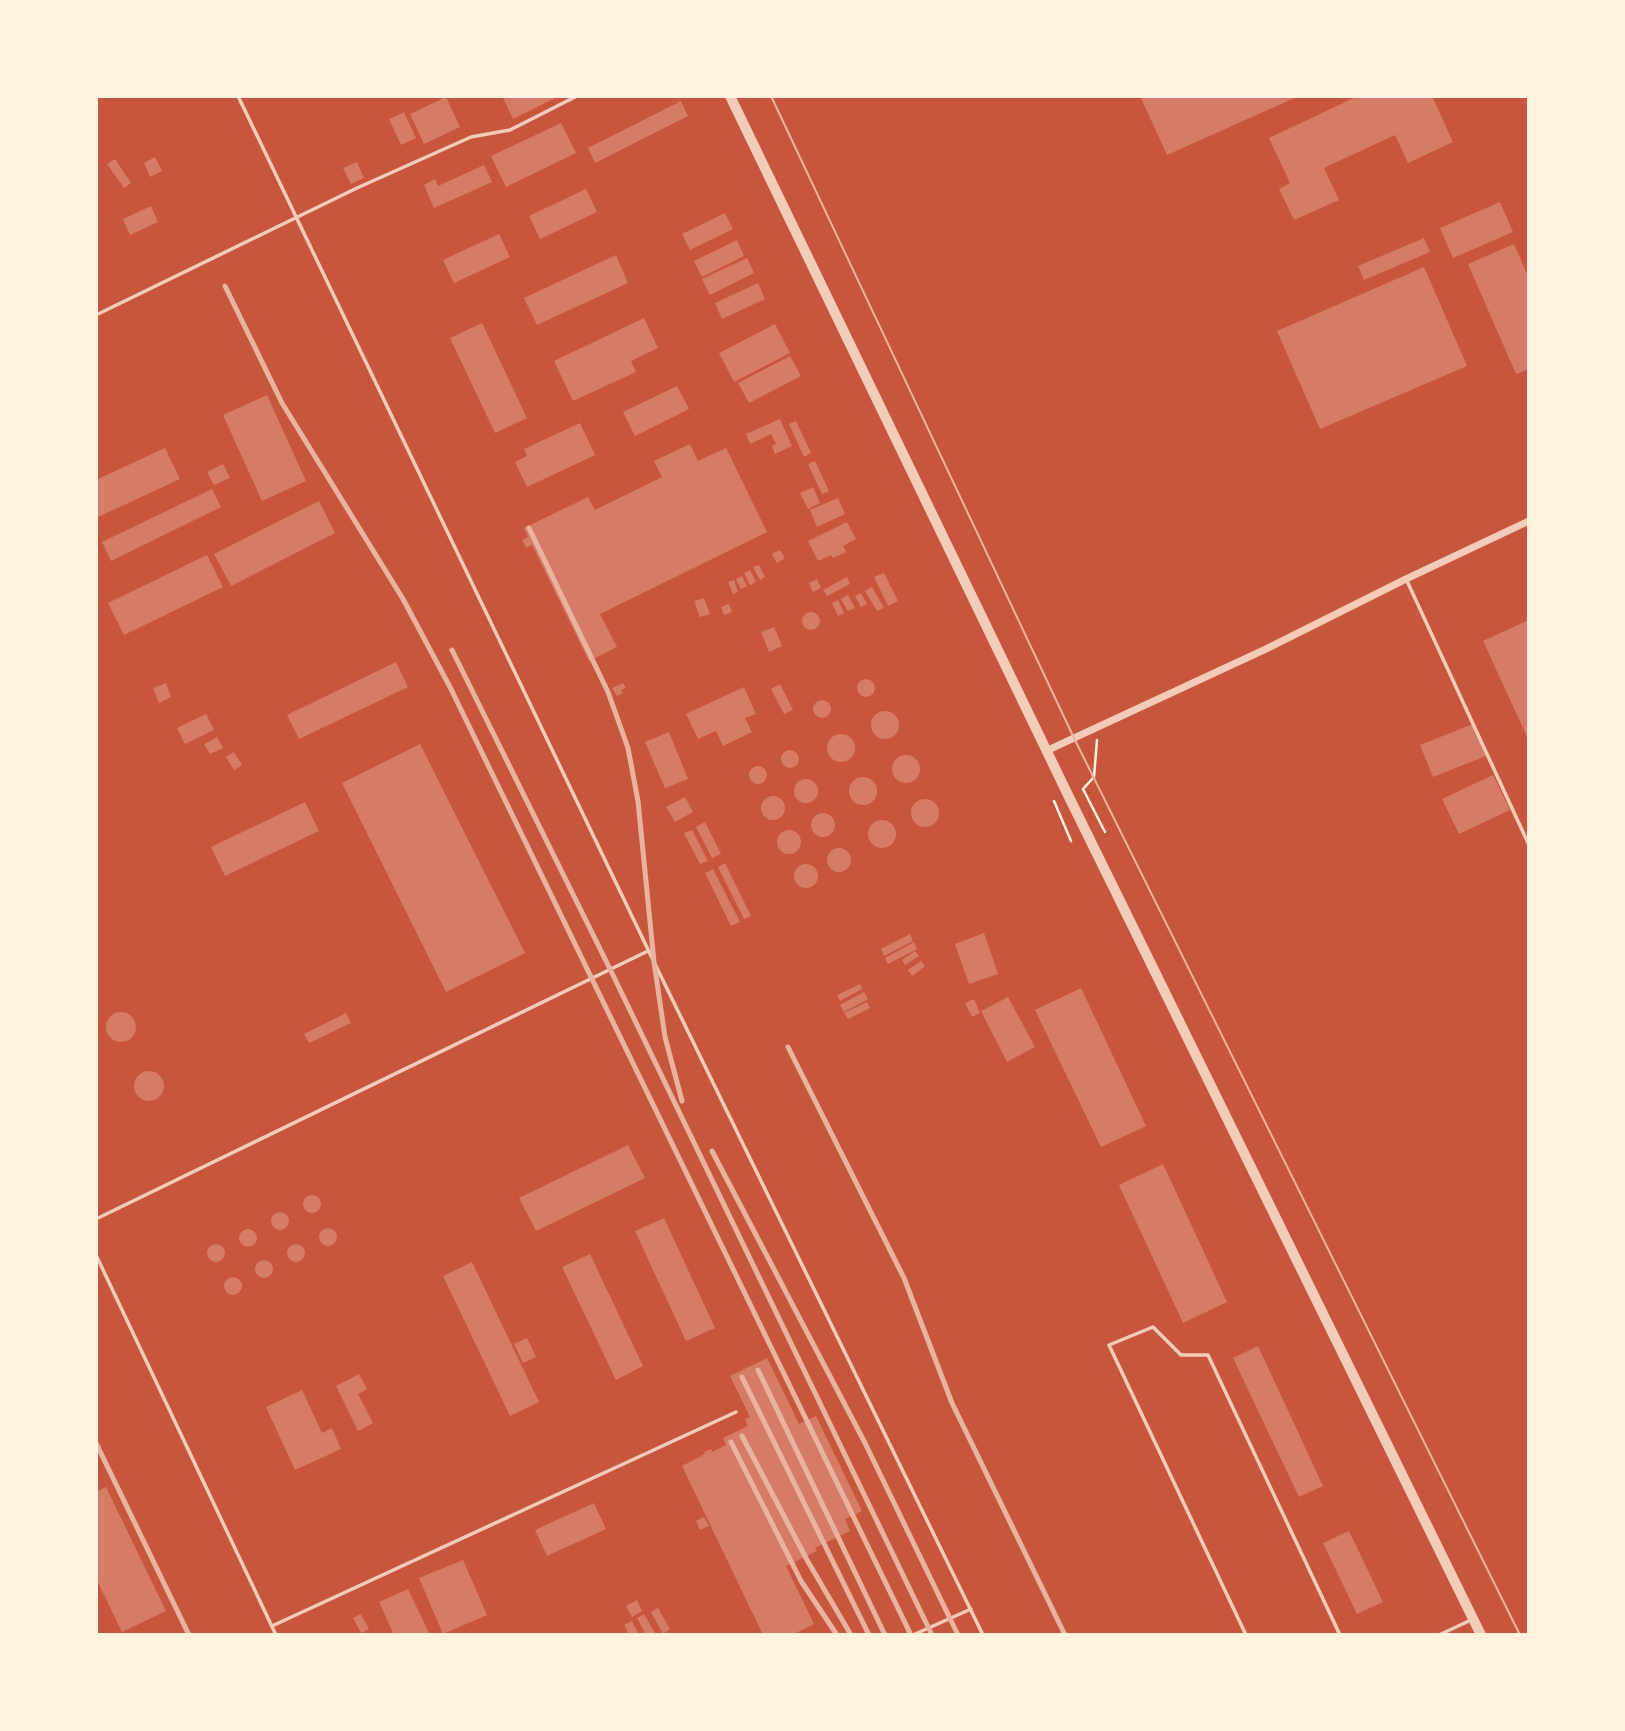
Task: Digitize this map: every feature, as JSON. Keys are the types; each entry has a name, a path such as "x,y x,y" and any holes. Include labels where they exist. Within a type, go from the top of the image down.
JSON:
{"street":[{"path":"730,96 1046,751 1481,1635"},
{"path":"1046,751 1529,522"}],"lane":[{"path":"238,96 649,951 983,1635"},
{"path":"96,315 471,137 510,130 577,96"},
{"path":"1406,579 1529,845"},
{"path":"96,1219 649,951"},
{"path":"96,1255 276,1635"},
{"path":"1246,1635 1109,1345 1153,1327 1181,1355 1208,1355 1340,1635"},
{"path":"272,1626 736,1412"},
{"path":"913,1635 971,1609"},
{"path":"1439,1635 1473,1619"}],"path":[{"path":"1098,727 1094,777 1083,789 1105,832"},
{"path":"1054,802 1071,841"}],"building":[{"path":"502,96 559,96 513,119"},
{"path":"1140,96 1299,96 1167,155"},
{"path":"1358,96 1432,96 1453,142 1408,163 1395,135 1324,168 1339,200 1294,220 1279,189 1290,183 1269,138"},
{"path":"446,97 460,127 424,144 410,114"},
{"path":"681,101 688,116 595,163 588,148"},
{"path":"404,112 416,138 401,145 389,119"},
{"path":"561,123 576,153 506,187 491,156"},
{"path":"155,157 162,171 150,177 144,163"},
{"path":"115,159 131,183 124,188 107,164"},
{"path":"357,162 364,178 351,184 343,168"},
{"path":"484,165 492,182 434,208 424,185 435,179 438,186"},
{"path":"586,189 597,212 540,239 529,216"},
{"path":"1500,202 1513,232 1453,258 1440,228"},
{"path":"151,206 158,222 130,235 123,219"},
{"path":"725,213 733,229 690,250 682,234"},
{"path":"499,234 510,257 454,283 443,260"},
{"path":"1424,238 1430,252 1364,280 1358,266"},
{"path":"737,240 744,256 702,277 694,261"},
{"path":"1514,244 1529,279 1529,369 1516,374 1468,264"},
{"path":"616,255 628,283 537,325 524,298"},
{"path":"747,258 754,273 710,295 702,279"},
{"path":"1424,267 1467,366 1320,429 1277,331"},
{"path":"758,283 765,299 722,319 715,303"},
{"path":"644,318 658,348 631,361 636,372 573,401 554,361"},
{"path":"482,323 527,418 495,433 450,338"},
{"path":"775,324 790,353 734,382 719,353"},
{"path":"790,356 801,376 749,403 738,383"},
{"path":"677,386 689,409 635,436 623,412"},
{"path":"267,395 306,481 262,501 223,415"},
{"path":"780,419 792,446 775,454 772,446 776,444 771,434 750,444 746,434"},
{"path":"796,421 811,453 804,457 789,424"},
{"path":"580,423 595,455 527,487 515,462 527,456 524,449"},
{"path":"690,444 698,461 726,448 767,532 600,614 617,647 589,661 532,545 526,548 522,540 528,537 524,528 588,497 595,510 662,477 654,461"},
{"path":"165,448 180,479 96,518 96,480"},
{"path":"815,461 829,491 822,494 808,464"},
{"path":"223,464 230,478 214,485 207,472"},
{"path":"813,487 820,503 808,509 800,493"},
{"path":"212,489 221,507 111,561 102,542"},
{"path":"838,498 845,514 817,527 810,510"},
{"path":"319,501 335,533 231,586 214,554"},
{"path":"847,522 856,539 843,546 846,552 818,561 808,541"},
{"path":"780,550 785,558 777,563 772,554"},
{"path":"207,555 223,587 124,635 108,603"},
{"path":"759,565 765,577 760,580 753,567"},
{"path":"750,570 756,582 750,585 744,573"},
{"path":"884,573 898,601 888,606 874,577"},
{"path":"742,576 747,586 741,589 736,579"},
{"path":"847,577 850,584 827,596 823,590"},
{"path":"817,579 821,588 813,592 809,583"},
{"path":"734,580 738,592 733,594 728,582"},
{"path":"872,587 884,608 877,611 865,591"},
{"path":"861,593 867,604 861,607 855,596"},
{"path":"848,595 855,608 848,611 841,599"},
{"path":"704,598 710,614 700,617 694,601"},
{"path":"838,600 844,613 838,616 832,603"},
{"path":"729,604 732,612 724,615 721,607"},
{"path":"811,612 817,615 820,621 817,627 811,630 805,627 802,621 805,615"},
{"path":"1529,620 1529,741 1483,641"},
{"path":"774,627 782,646 769,652 761,632"},
{"path":"396,662 408,687 299,739 287,715"},
{"path":"866,679 872,682 875,688 872,694 866,697 860,694 857,688 860,682"},
{"path":"166,683 171,697 159,703 153,688"},
{"path":"623,683 626,688 617,696 612,688"},
{"path":"780,684 793,710 784,714 771,689"},
{"path":"744,687 756,714 745,718 752,732 723,746 716,731 698,739 686,714"},
{"path":"822,700 828,703 831,709 828,715 822,718 816,715 813,709 816,703"},
{"path":"885,711 895,715 899,725 895,735 885,739 875,735 871,725 875,715"},
{"path":"206,714 214,730 185,744 177,728"},
{"path":"1473,724 1486,756 1433,777 1420,745"},
{"path":"669,732 688,779 665,788 645,742"},
{"path":"841,734 851,738 855,748 851,758 841,762 831,758 827,748 831,738"},
{"path":"217,737 223,748 210,754 204,744"},
{"path":"420,744 525,953 446,992 342,783"},
{"path":"790,750 796,753 799,759 796,765 790,768 784,765 781,759 784,753"},
{"path":"234,752 242,765 234,770 226,757"},
{"path":"906,755 916,759 920,769 916,779 906,783 896,779 892,769 896,759"},
{"path":"758,766 764,769 767,775 764,781 758,784 752,781 749,775 752,769"},
{"path":"1493,775 1510,810 1459,834 1442,799"},
{"path":"863,777 873,781 877,791 873,801 863,805 853,801 849,791 853,781"},
{"path":"806,779 814,783 818,791 814,799 806,803 798,799 794,791 798,783"},
{"path":"773,796 781,800 785,808 781,816 773,820 765,816 761,808 765,800"},
{"path":"685,797 693,812 675,822 666,807"},
{"path":"925,799 935,803 939,813 935,823 925,827 915,823 911,813 915,803"},
{"path":"305,802 319,831 225,876 211,847"},
{"path":"823,813 831,817 835,825 831,833 823,837 815,833 811,825 815,817"},
{"path":"882,820 892,824 896,834 892,844 882,848 872,844 868,834 872,824"},
{"path":"705,822 721,854 712,858 696,827"},
{"path":"692,830 708,861 700,864 684,833"},
{"path":"789,830 797,834 801,842 797,850 789,854 781,850 777,842 781,834"},
{"path":"839,848 847,852 851,860 847,868 839,872 831,868 827,860 831,852"},
{"path":"725,863 751,916 744,919 718,867"},
{"path":"806,864 814,868 818,876 814,884 806,888 798,884 794,876 798,868"},
{"path":"713,869 740,922 731,926 705,873"},
{"path":"984,933 998,974 969,984 955,944"},
{"path":"910,934 913,941 884,956 881,949"},
{"path":"914,942 917,949 888,964 885,958"},
{"path":"915,951 919,956 905,965 902,960"},
{"path":"921,961 925,966 912,976 908,970"},
{"path":"860,984 862,989 840,1001 837,995"},
{"path":"1081,988 1146,1126 1101,1147 1035,1010"},
{"path":"864,992 868,999 844,1012 840,1005"},
{"path":"1008,997 1035,1047 1007,1062 981,1011"},
{"path":"974,999 980,1013 972,1017 965,1003"},
{"path":"867,1002 870,1008 848,1019 844,1013"},
{"path":"121,1012 131,1017 136,1027 131,1037 121,1042 111,1037 106,1027 111,1017"},
{"path":"346,1013 351,1023 309,1043 304,1034"},
{"path":"149,1071 159,1076 164,1086 159,1096 149,1101 139,1096 134,1086 139,1076"},
{"path":"628,1145 645,1178 536,1231 519,1198"},
{"path":"1163,1164 1227,1302 1183,1323 1119,1185"},
{"path":"312,1195 318,1198 321,1204 318,1210 312,1213 306,1210 303,1204 306,1198"},
{"path":"280,1212 286,1215 289,1221 286,1227 280,1230 274,1227 271,1221 274,1215"},
{"path":"664,1218 715,1328 686,1341 635,1231"},
{"path":"328,1228 334,1231 337,1237 334,1243 328,1246 322,1243 319,1237 322,1231"},
{"path":"248,1229 254,1232 257,1238 254,1244 248,1247 242,1244 239,1238 242,1232"},
{"path":"216,1244 222,1247 225,1253 222,1259 216,1262 210,1259 207,1253 210,1247"},
{"path":"296,1244 302,1247 305,1253 302,1259 296,1262 290,1259 287,1253 290,1247"},
{"path":"590,1254 643,1366 616,1380 562,1267"},
{"path":"264,1260 270,1263 273,1269 270,1275 264,1278 258,1275 255,1269 258,1263"},
{"path":"472,1262 539,1402 510,1416 443,1276"},
{"path":"233,1277 239,1280 242,1286 239,1292 233,1295 227,1292 224,1286 227,1280"},
{"path":"527,1338 536,1357 523,1363 514,1344"},
{"path":"1258,1346 1323,1486 1299,1497 1233,1358"},
{"path":"767,1358 799,1424 816,1416 862,1511 845,1519 850,1531 786,1566 814,1624 792,1635 763,1635 682,1466 705,1454 704,1452 711,1449 712,1452 726,1445 723,1438 748,1426 745,1419 750,1417 730,1376"},
{"path":"359,1374 367,1389 358,1394 373,1423 358,1431 336,1386"},
{"path":"302,1390 322,1433 332,1428 341,1449 295,1470 266,1407"},
{"path":"106,1487 166,1611 122,1632 96,1578 96,1492"},
{"path":"594,1503 606,1529 547,1556 535,1530"},
{"path":"704,1517 709,1526 700,1530 696,1521"},
{"path":"1349,1531 1383,1602 1357,1614 1323,1543"},
{"path":"463,1560 487,1615 443,1634 419,1578"},
{"path":"408,1589 430,1635 394,1635 379,1602"},
{"path":"637,1600 642,1611 632,1617 626,1606"},
{"path":"658,1608 670,1629 663,1634 651,1612"},
{"path":"361,1614 369,1629 361,1633 353,1618"},
{"path":"644,1614 656,1635 646,1635 637,1618"},
{"path":"632,1621 639,1635 629,1635 624,1625"}],"tram line":[{"path":"771,96 1074,738 1520,1635"}],"railway":[{"path":"225,286 282,403 403,599 450,687 911,1635"},
{"path":"529,528 608,692 628,748 638,801 654,962 665,1037 682,1101"},
{"path":"452,650 611,971 932,1635"},
{"path":"788,1047 904,1278 952,1403 1065,1635"},
{"path":"712,1151 865,1443 958,1635"},
{"path":"758,1370 885,1635"},
{"path":"742,1377 869,1635"},
{"path":"742,1436 807,1560 851,1635"},
{"path":"731,1442 801,1581 837,1635"},
{"path":"96,1443 189,1635"}]}
